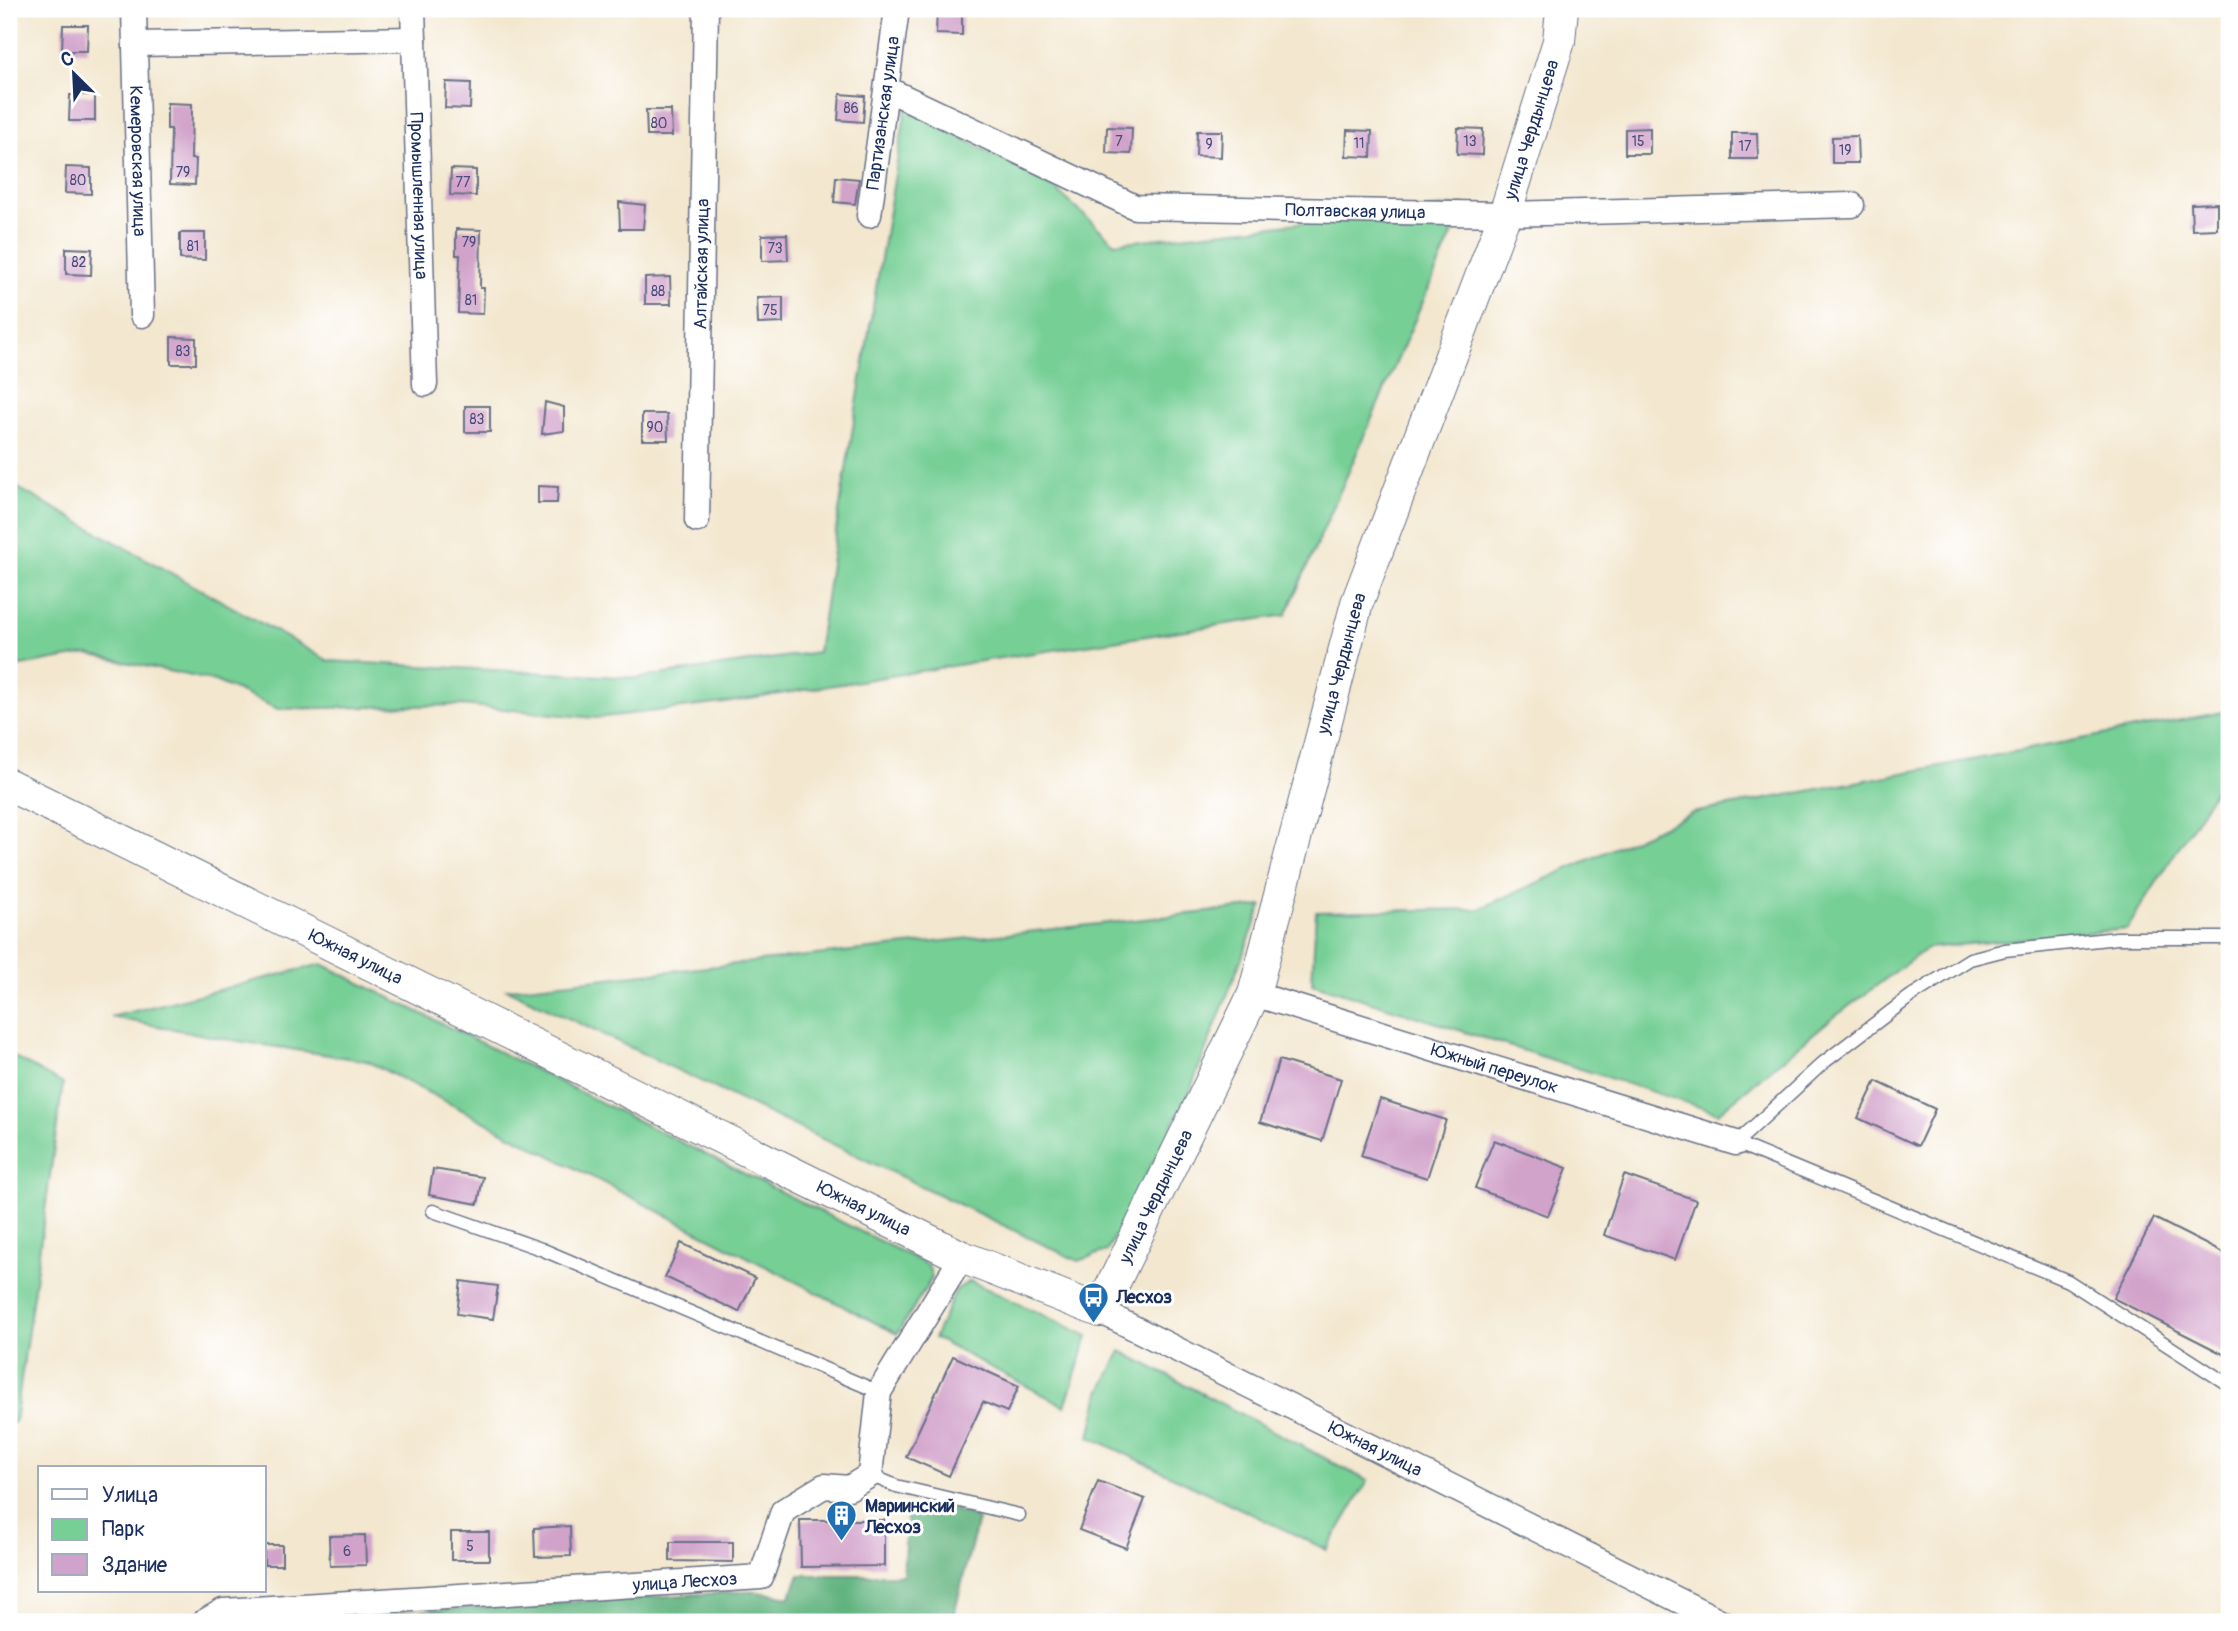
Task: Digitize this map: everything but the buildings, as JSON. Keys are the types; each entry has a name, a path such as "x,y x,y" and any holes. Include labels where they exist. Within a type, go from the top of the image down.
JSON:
{"street":[{"name":"Кемеровская улица","path":"134,9 142,315"},
{"name":"Промышленная улица","path":"413,9 425,384"},
{"name":"Алтайская улица","path":"697,520 706,9"},
{"name":"Партизанская улица","path":"869,215 897,9"},
{"name":"улица Чердынцева","path":"1100,1311 1254,994 1357,603 1505,214 1559,41 1562,9"},
{"path":"135,44 414,39"},
{"name":"Полтавская улица","path":"887,89 1135,207 1505,214 1852,205"},
{"name":"Южная улица","path":"9,785 962,1257 1100,1311 1722,1622"},
{"name":"Южный переулок","path":"1254,994 1736,1143"},
{"path":"870,1475 879,1392 962,1257"},
{"name":"улица Лесхоз","path":"204,1622 223,1611 761,1577 783,1511 824,1486 849,1489 870,1475"}],"lane":[{"path":"2229,938 2117,938 2005,950 1970,960 1910,996 1823,1063 1736,1143 2068,1281 2229,1385"},
{"path":"433,1211 553,1254 879,1392"},
{"path":"870,1475 895,1486 1019,1515"}],"green space":[{"path":"906,108 1052,186 1115,243 1465,205 1286,615 725,703 595,718 461,705 278,709 215,681 87,654 9,668 9,483 329,661 638,678 818,652"},
{"path":"2229,711 2229,768 2127,929 1927,948 1825,1024 1718,1113 1312,983 1316,912 1479,909 1692,813"},
{"path":"1262,906 1189,1093 1107,1251 1078,1261 507,989"},
{"path":"322,964 928,1265 932,1278 897,1334 367,1061 225,1039 111,1017"},
{"path":"9,1054 63,1084 15,1422 9,1425"},
{"path":"970,1281 1088,1336 1065,1406 934,1338 956,1290"},
{"path":"1121,1351 1368,1481 1327,1550 1090,1437 1100,1392"},
{"path":"939,1504 978,1519 952,1622 234,1622 752,1591 790,1597 799,1575 903,1575 907,1512"}],"place":[{"name":"Лесхоз","path":"1093,1324"},
{"name":"Мариинский Лесхоз","path":"842,1543"}]}
